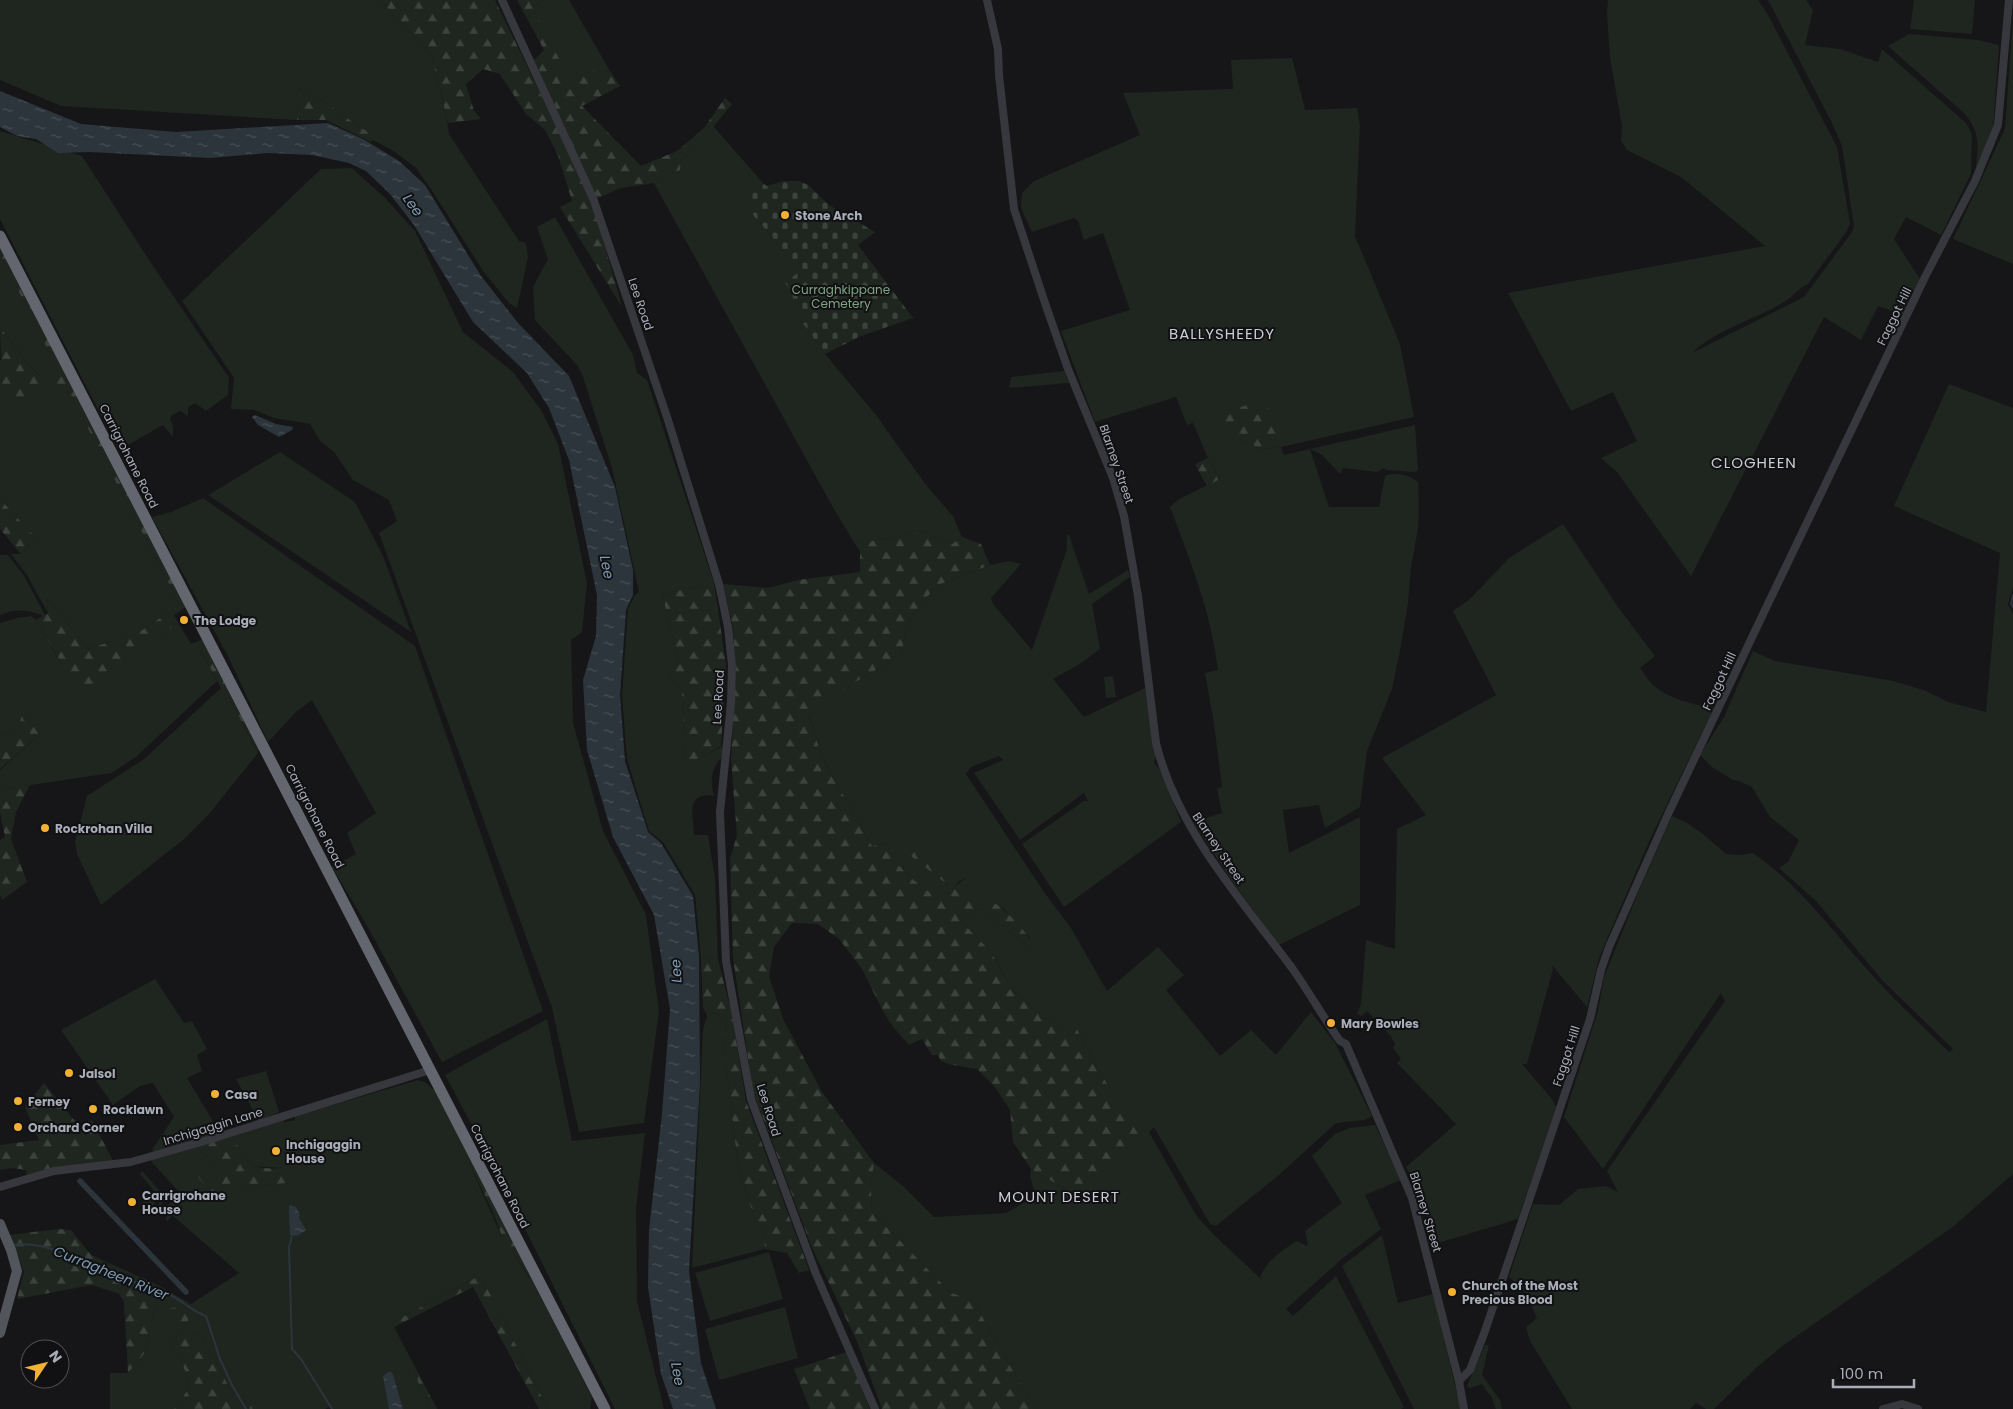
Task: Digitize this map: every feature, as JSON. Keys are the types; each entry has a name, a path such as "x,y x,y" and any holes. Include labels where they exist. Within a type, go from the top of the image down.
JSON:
{"highway":[{"name":"Carrigrohane Road","path":"0,236 605,1409"}],"main road":[{"path":"0,1224 17,1271 0,1333"}],"street":[{"name":"Lee Road","path":"502,0 593,198 667,417 719,584 728,627 732,665 731,703 720,812 726,961 751,1099 816,1274 875,1409"},
{"name":"Blarney Street","path":"987,0 998,49 999,75 1014,209 1068,369 1113,478 1124,516 1138,596 1156,743 1161,765 1171,791 1192,832 1293,970 1340,1041 1346,1044 1412,1198 1459,1381 1464,1409"},
{"name":"Faggot Hill","path":"1459,1381 1470,1370 1485,1331 1590,1019 1600,970 1619,923 1669,812 1769,601 1955,216 1975,181 1998,125 2009,0"},
{"name":"Inchigaggin Lane","path":"0,1187 54,1171 130,1162 208,1140 430,1070"},
{"path":"1883,1409 1902,1404 1918,1409"}],"green space":[{"path":"0,0 380,0 431,54 449,134 519,241 526,243 528,257 517,308 509,303 483,271 416,168 395,152 373,140 369,132 326,103 299,88 297,120 61,106 0,80"},
{"path":"380,0 495,0 592,200 622,307 560,207 572,201 558,155 545,130 526,114 500,74 483,69 466,84 474,111 481,119 448,123 431,54"},
{"path":"517,0 544,0 535,6 530,3 567,74 592,67 596,74 610,71 620,86 582,106 641,166 677,151 704,128 725,98 732,104 694,150 681,160 680,170 654,183 621,188 596,199 534,60 544,50"},
{"path":"544,0 569,0 610,71 596,75 584,70 567,75 529,2 535,6"},
{"path":"1608,0 1758,0 1768,15 1837,147 1850,223 1847,231 1808,284 1784,302 1712,337 1692,353 1804,297 1852,232 1854,226 1842,146 1768,0 1806,0 1813,10 1805,45 1840,49 1878,62 1882,49 1966,123 1972,134 1971,174 1941,235 1906,217 1894,239 1920,279 1904,315 1878,306 1861,340 1824,317 1691,576 1617,472 1601,458 1637,441 1613,392 1571,411 1508,293 1765,246 1681,177 1627,150 1621,141 1622,126 1610,58"},
{"path":"1914,0 1975,0 1972,34 1910,29"},
{"path":"2013,15 2013,264 1953,239 2005,129"},
{"path":"1909,34 1978,40 1999,45 1993,129 1976,170 1977,139 1969,120 1964,113 1888,46"},
{"path":"1292,58 1305,110 1357,108 1360,125 1355,236 1400,344 1414,417 1281,447 1284,455 1310,449 1329,507 1379,507 1385,476 1402,474 1418,482 1418,529 1400,651 1392,689 1367,751 1360,807 1325,828 1319,805 1283,810 1289,853 1360,817 1360,905 1279,945 1234,884 1193,822 1222,813 1217,788 1222,787 1205,673 1218,670 1205,607 1170,507 1179,499 1220,479 1208,458 1193,423 1187,425 1176,397 1095,422 1061,331 1130,310 1103,233 1084,240 1078,221 1074,218 1032,232 1021,208 1022,193 1034,181 1140,135 1123,93 1233,89 1231,60","holes":["1227,433 1280,447 1258,448"]},
{"path":"299,88 326,103 369,132 373,140 371,142 326,120 297,120"},
{"path":"713,126 764,184 750,197 753,215 774,239 799,273 801,314 798,316 825,354 876,415 926,485 953,516 962,537 952,544 939,541 925,532 855,544 831,504 654,183 680,170 681,160 694,150"},
{"path":"0,131 82,156 149,260 229,378 228,395 206,411 195,403 188,407 188,416 180,411 172,415 170,419 173,426 173,436 163,425 119,450 0,219"},
{"path":"352,168 385,198 415,231 463,332 513,372 541,410 558,444 587,583 582,632 571,640 573,723 603,831 646,915 659,1011 644,1123 579,1132 552,1008 379,533 397,521 389,500 353,480 334,452 320,441 310,424 274,418 254,410 231,409 234,378 182,301 321,169"},
{"name":"Curraghkippane Cemetery","path":"783,181 799,181 808,185 829,205 875,232 858,245 913,318 861,336 825,354 797,315 801,314 785,282 798,273 774,239 753,215 749,204 749,197 764,184 767,186"},
{"path":"555,217 633,355 637,373 647,380 714,583 662,594 679,661 669,674 682,691 685,765 723,746 722,759 717,763 712,777 714,796 698,797 692,812 694,835 708,835 715,878 718,959 701,958 695,895 663,842 649,831 627,759 622,695 628,609 635,595 639,592 612,468 582,374 577,365 535,320 533,287 548,259 537,227"},
{"path":"0,242 187,606 174,615 178,622 90,694 77,685 66,671 36,620 48,613 46,595 87,649 136,634 180,605 65,384 47,387 24,408 1,387 0,327 28,364 40,376 49,378 60,374 0,254"},
{"path":"0,254 61,375 47,379 41,377 26,362 0,327"},
{"path":"0,359 3,364 1,387 47,387 65,383 180,605 136,634 87,649 46,595 48,613 27,575 11,554 21,554 35,537 0,499"},
{"path":"1064,371 1069,383 1009,388 1011,377"},
{"path":"1949,384 2013,408 2013,587 2008,604 2013,614 2013,1174 1954,1226 1781,1347 1755,1369 1714,1409 1706,1409 1696,1403 1690,1409 1572,1409 1530,1341 1526,1327 1537,1318 1525,1291 1509,1277 1533,1204 1559,1205 1578,1189 1606,1186 1618,1192 1607,1171 1725,1001 1721,993 1603,1169 1564,1117 1598,1011 1604,977 1672,816 1703,834 1726,854 1740,855 1753,853 1770,866 1802,895 1901,1005 1949,1052 1953,1049 1882,980 1816,901 1779,868 1788,862 1799,840 1770,817 1752,787 1733,780 1712,767 1700,755 1724,717 1753,651 1775,661 1894,681 1926,691 1948,702 1986,712 2000,553 1894,506"},
{"path":"1265,399 1281,447 1258,448 1227,433 1217,415"},
{"path":"1415,425 1418,470 1415,472 1386,470 1384,468 1377,472 1343,468 1340,474 1321,454 1310,449"},
{"path":"280,452 355,502 383,556 411,632 208,495"},
{"path":"1208,458 1220,479 1207,486 1195,464"},
{"path":"203,498 415,646 543,1011 442,1062 366,924 332,867 356,854 347,833 376,813 312,700 296,712 268,742 228,656 152,517 171,512"},
{"path":"0,499 35,537 21,554 0,529"},
{"path":"1563,524 1618,607 1655,656 1640,668 1650,682 1673,697 1714,708 1651,837 1599,958 1587,1007 1551,964 1553,969 1527,1064 1522,1064 1552,1099 1556,1107 1518,1219 1435,1244 1425,1205 1406,1167 1456,1124 1397,1063 1401,1059 1393,1048 1395,1044 1390,1035 1389,1024 1361,1004 1366,940 1395,949 1397,829 1426,815 1382,758 1496,695 1453,611 1469,600 1509,558"},
{"path":"925,532 939,541 952,544 962,537 981,544 990,565 936,586 907,623 902,654 854,683 809,717 822,757 872,846 886,843 901,868 937,898 948,885 911,856 915,851 958,883 954,887 962,897 977,897 990,901 1005,911 1025,932 1033,946 1029,947 981,908 973,911 961,921 991,952 1013,991 1055,1026 1072,1036 1077,1029 1096,1066 1142,1140 1123,1159 1071,1192 1031,1169 1013,1142 1010,1110 995,1087 977,1069 952,1065 941,1061 938,1055 932,1055 922,1039 909,1045 893,1027 862,969 839,939 818,924 792,923 774,947 769,976 783,1019 822,1092 874,1163 871,1187 872,1212 950,1292 974,1302 1036,1409 882,1409 857,1341 812,1248 753,1091 733,958 730,858 737,836 731,759 736,665 732,623 723,584 768,588 798,580 860,572 860,551 855,544"},
{"path":"1067,535 1069,535 1089,594 1128,570 1130,577 1092,604 1100,649 1080,664 1053,679 1084,717 1145,688 1156,755 1154,763 1159,768 1181,822 1064,907 1022,844 1084,801 1088,801 1084,793 1020,840 974,773 1003,760 999,756 971,767 966,774 1044,892 1071,928 1107,991 1158,947 1184,975 1166,990 1220,1056 1251,1030 1276,1055 1311,1012 1335,1043 1372,1116 1365,1120 1336,1123 1280,1174 1216,1226 1210,1224 1154,1127 1149,1132 1196,1215 1213,1234 1260,1278 1270,1261 1296,1241 1308,1246 1305,1231 1342,1203 1312,1156 1335,1134 1350,1128 1375,1125 1401,1180 1365,1195 1381,1229 1343,1258 1286,1309 1293,1316 1336,1276 1404,1407 1401,1409 1036,1409 974,1302 950,1292 872,1212 871,1187 874,1163 903,1186 934,1217 1006,1213 1036,1196 1030,1177 1031,1169 1071,1192 1141,1140 1096,1066 1077,1029 1072,1036 1055,1026 1013,991 991,952 961,921 973,911 981,908 1029,947 1030,938 1003,908 975,898 968,900 961,897 954,887 967,877 956,883 914,851 948,886 937,898 901,868 886,843 872,846 822,757 809,716 854,683 902,654 907,623 936,586 990,565 1010,561 1021,564 991,598 993,604 1032,650 1067,549"},
{"path":"0,555 8,555 24,576 45,615 22,611 0,615"},
{"path":"714,583 726,665 721,746 685,766 682,691 669,674 679,661 662,594"},
{"path":"31,616 36,620 66,669 90,693 178,622 191,644 196,642 217,681 137,756 112,773 4,789 0,780 0,770 40,734 22,714 19,726 11,734 0,735 0,623"},
{"path":"203,639 261,747 258,752 225,690 221,688 196,642"},
{"path":"1113,676 1116,697 1106,698 1104,677"},
{"path":"221,688 225,690 258,753 209,814 184,839 101,905 77,854 75,842 87,796 144,759"},
{"path":"22,714 40,734 0,769 0,735 11,734 19,726"},
{"path":"0,780 4,789 30,785 16,812 11,839 27,882 2,900 0,894 0,840 5,837 0,812"},
{"path":"701,958 718,959 732,1015 746,1101 809,1270 799,1273 787,1253 765,1249 764,1237 750,1205 738,1165 724,1050 726,1019 715,1013 707,1015 703,1008"},
{"path":"155,979 184,1023 192,1021 207,1049 197,1055 202,1071 187,1078 220,1133 157,1153 152,1150 174,1117 153,1083 140,1086 113,1105 61,1030"},
{"path":"1361,1004 1389,1024 1390,1035 1367,1011 1361,1016 1357,1014"},
{"path":"715,1013 726,1019 724,1050 738,1165 750,1205 764,1237 765,1249 692,1268 703,1030 707,1015"},
{"path":"547,1019 572,1141 645,1133 636,1208 637,1301 664,1409 615,1409 488,1155 445,1075"},
{"path":"266,1071 279,1112 259,1121 236,1079"},
{"path":"418,1080 425,1082 435,1091 470,1159 470,1165 504,1242 512,1250 529,1278 531,1277 592,1397 590,1409 548,1409 483,1280 477,1277 392,1323 415,1367 418,1382 431,1409 403,1409 393,1374 389,1409 332,1409 329,1407 325,1409 253,1409 232,1392 201,1336 188,1333 188,1310 171,1321 178,1335 170,1346 181,1359 190,1387 174,1409 110,1409 110,1373 128,1373 144,1354 160,1286 191,1304 239,1273 172,1215 168,1221 165,1219 169,1215 161,1207 158,1209 159,1203 164,1200 161,1204 165,1208 181,1194 150,1160 194,1146 210,1159 217,1170 217,1178 209,1179 202,1168 219,1201 241,1187 288,1183 281,1168 252,1166 230,1135 283,1119 285,1122 295,1120 295,1116"},
{"path":"44,1083 74,1120 81,1125 92,1120 114,1163 56,1167 27,1175 26,1170 13,1168 0,1170 0,1145 39,1140 25,1107"},
{"path":"230,1135 252,1166 274,1168 286,1165 288,1183 242,1187 219,1201 201,1200 202,1191 205,1187 197,1175 202,1168 206,1167 209,1178 216,1178 217,1170 210,1159 194,1146"},
{"path":"470,1159 530,1278 512,1250 502,1247 500,1231 496,1220 470,1165"},
{"path":"142,1171 159,1190 158,1197 152,1207 149,1205 144,1210 140,1205 155,1192 140,1174"},
{"path":"58,1229 71,1230 91,1255 160,1286 144,1354 128,1373 124,1302 119,1294 92,1285 17,1299 24,1271 9,1235"},
{"path":"1382,1235 1398,1303 1433,1294 1461,1409 1414,1409 1342,1266"},
{"path":"769,1252 783,1299 710,1321 695,1273"},
{"path":"477,1277 483,1280 548,1409 539,1409 473,1287 394,1327 392,1323"},
{"path":"176,1307 188,1310 188,1333 201,1336 232,1392 253,1409 174,1409 190,1387 181,1359 170,1346 178,1335 171,1322 166,1318 169,1309"},
{"path":"785,1307 798,1358 719,1380 705,1329"},
{"path":"1485,1345 1489,1345 1482,1375 1500,1400 1502,1409 1496,1409 1492,1398 1482,1384 1471,1388 1467,1386"},
{"path":"847,1352 870,1409 810,1409 794,1369"},
{"path":"415,1367 437,1409 431,1409 418,1382"}],"water":[{"name":"Lee","path":"0,91 81,124 176,132 328,123 363,139 399,161 425,185 481,276 518,323 569,376 615,487 633,570 633,595 626,610 620,695 625,761 648,832 661,843 693,896 699,956 700,1082 689,1271 701,1363 716,1409 673,1409 661,1374 648,1287 649,1230 662,1114 670,1009 654,915 613,837 587,750 583,680 596,636 597,595 569,460 549,408 527,373 473,322 414,225 390,194 366,171 349,163 312,155 268,153 210,158 89,152 58,153 36,139 17,136 0,127"},
{"path":"255,415 276,424 293,427 292,430 279,437 258,425 252,417"},
{"path":"289,1206 296,1207 300,1215 299,1218 306,1230 297,1236 290,1235"},
{"path":"390,1371 393,1374 403,1409 389,1409 383,1376"}],"waterway":[{"path":"2013,595 2011,604 2013,607"},
{"path":"80,1181 186,1292"},
{"path":"292,1236 289,1247 292,1349 301,1359 332,1409"},
{"name":"Curragheen River","path":"12,1245 38,1246 63,1253 111,1274 170,1295 206,1316 220,1359 246,1409"}],"place":[{"name":"Stone Arch","path":"785,215"},
{"name":"The Lodge","path":"184,620"},
{"name":"Rockrohan Villa","path":"45,828"},
{"name":"Mary Bowles","path":"1331,1023"},
{"name":"Jalsol","path":"69,1073"},
{"name":"Casa","path":"215,1094"},
{"name":"Ferney","path":"18,1101"},
{"name":"Rocklawn","path":"93,1109"},
{"name":"Orchard Corner","path":"18,1127"},
{"name":"Inchigaggin House","path":"276,1151"},
{"name":"Carrigrohane House","path":"132,1202"},
{"name":"Church of the Most Precious Blood","path":"1452,1292"}],"district":[{"name":"BALLYSHEEDY","path":"1222,333"},
{"name":"CLOGHEEN","path":"1754,462"},
{"name":"MOUNT DESERT","path":"1059,1196"}]}
